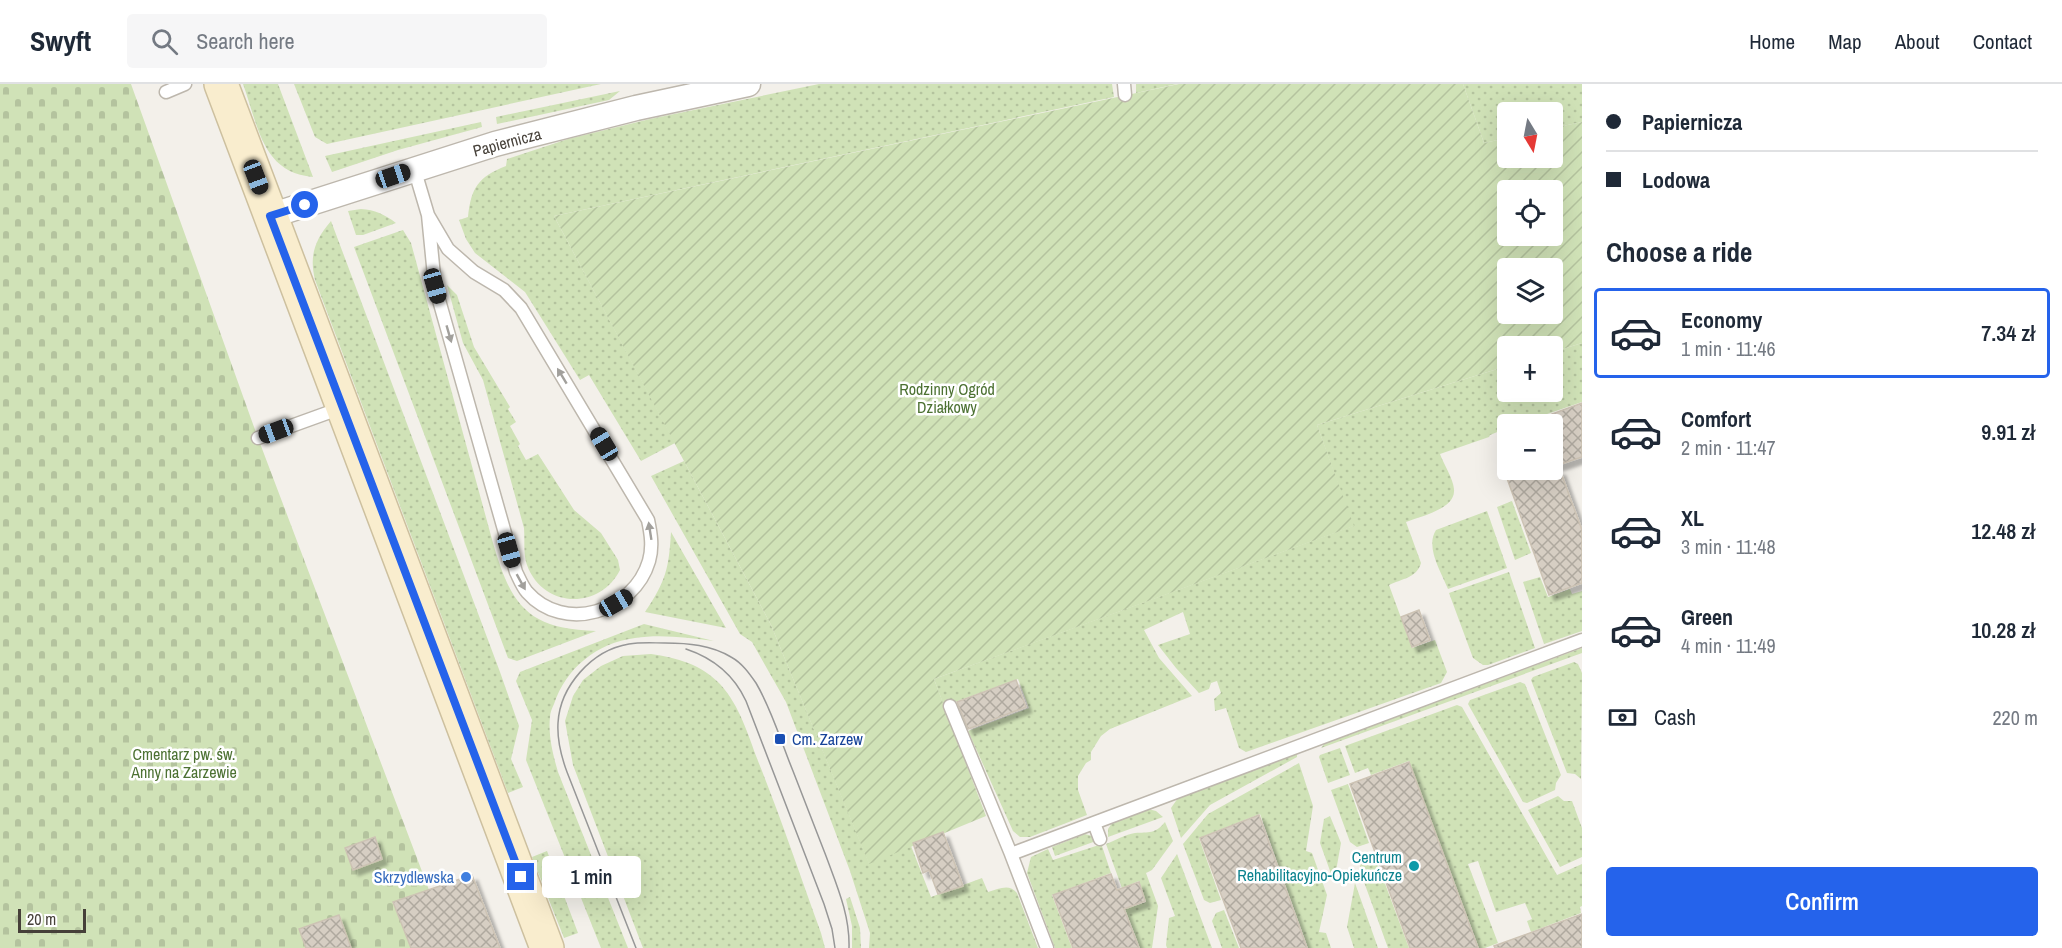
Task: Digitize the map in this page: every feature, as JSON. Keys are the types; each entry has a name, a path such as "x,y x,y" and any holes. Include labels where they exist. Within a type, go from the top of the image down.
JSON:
{"street":[{"path":"221,84 547,948"},
{"name":"Papiernicza","path":"270,216 414,168 506,141 713,88 748,84"}],"lane":[{"path":"166,92 186,84"},
{"path":"414,168 429,215 448,249 474,272 504,290 521,308 648,520 652,539 649,561 640,581 627,597 605,609 583,615 562,613 540,604 526,591 516,572 435,286 429,215"},
{"path":"258,438 343,408"},
{"path":"1011,854 1582,640"},
{"path":"950,706 1047,948"},
{"path":"1094,823 1100,839"}],"green space":[{"name":"Cmentarz pw. św. Anny na Zarzewie","path":"0,84 131,84 258,438 451,948 0,948"},
{"path":"243,84 278,84 313,177 296,174 283,167 272,157 258,130"},
{"path":"294,84 601,84 327,144 315,137"},
{"path":"819,84 1112,84 1114,97 554,216 675,443 641,461 589,375 580,380 525,292 475,253 466,239 459,220 468,217 471,198 482,179 506,166 507,159 568,139 650,119"},
{"path":"1136,84 1177,84 1136,93"},
{"name":"Rodzinny Ogród Działkowy","path":"1179,84 1463,84 1484,143 1497,140 1497,168 1563,168 1563,126 1582,122 1582,343 1563,349 1563,336 1497,336 1497,369 1317,425 1354,526 934,679 986,816 869,864 771,625 554,216"},
{"path":"1463,84 1582,84 1582,122 1563,126 1563,102 1497,102 1497,140 1484,143"},
{"path":"620,91 609,100 497,124 496,117"},
{"path":"481,122 482,127 398,150 332,172 325,156"},
{"path":"361,209 379,213 396,223 363,235 356,235 348,211"},
{"path":"331,221 519,726 511,759 523,787 508,793 315,280 313,255 317,241"},
{"path":"403,230 411,243 493,543 507,583 525,610 538,619 553,625 596,631 517,661 508,658 354,247"},
{"path":"447,285 457,295 474,347 510,407 508,409 516,422 510,426 526,460 538,454 574,510 601,533 618,560 620,570 611,583 599,592 586,598 572,599 558,596 545,590 527,565 524,528 483,380 463,343"},
{"path":"1582,343 1582,402 1547,414 1497,414 1497,432 1440,454 1454,489 1449,502 1436,511 1406,522 1421,563 1412,575 1389,585 1412,648 1435,640 1447,672 1441,683 1246,752 1239,748 1226,708 1215,711 1214,699 1221,693 1217,681 1211,683 1209,689 1199,693 1158,645 1190,634 1183,612 1144,630 1159,658 1192,696 1110,729 1101,736 1091,752 1091,760 1086,763 1078,776 1078,790 1087,815 1030,837 1020,837 1013,831 968,731 1029,708 1018,679 944,706 934,679 1353,526 1317,425 1497,369 1497,402 1563,402 1563,349"},
{"path":"684,461 771,625 869,863 911,846 931,897 982,878 988,892 1011,888 1017,893 1038,948 869,948 870,933 850,871 786,702 752,642 740,634 651,476"},
{"path":"1512,501 1531,553 1515,560 1497,507"},
{"path":"1487,511 1507,568 1448,589 1433,552 1432,544 1436,530"},
{"path":"671,532 726,628 645,612 665,574"},
{"path":"1509,572 1535,648 1483,665 1473,658 1449,593"},
{"path":"1540,577 1548,597 1570,589 1572,594 1582,591 1582,631 1544,644 1523,582"},
{"path":"644,624 714,641 655,636 608,645 585,659 566,679 550,715 550,738 558,772 628,948 601,948 526,760 532,720 516,681 520,672"},
{"path":"1582,648 1582,653 1321,748 1325,743"},
{"path":"651,654 679,660 705,671 720,684 733,702 747,731 775,804 825,948 643,948 573,765 565,721 573,696 583,680 601,666 623,656"},
{"path":"1574,662 1578,664 1582,673 1581,779 1575,774 1567,773 1531,680 1533,677"},
{"path":"1520,682 1525,684 1561,775 1555,790 1527,803 1523,802 1468,704 1470,700"},
{"path":"1457,705 1462,707 1557,875 1582,864 1581,913 1531,932 1527,921 1532,919 1525,903 1496,912 1478,861 1468,864 1498,943 1485,948 1479,948 1409,761 1371,775 1368,768 1355,773 1345,746"},
{"path":"1340,748 1350,775 1328,783 1319,757"},
{"path":"1297,754 1297,757 1210,805 1181,838 1171,808 1178,798"},
{"path":"1299,763 1313,806 1306,851 1312,853 1327,895 1319,932 1326,933 1331,948 1308,948 1260,814 1199,838 1221,900 1210,903 1204,900 1183,844 1208,814"},
{"path":"1348,784 1369,843 1357,847 1350,842 1331,790"},
{"path":"1558,796 1564,801 1572,801 1582,828 1582,857 1560,867 1528,810"},
{"path":"1148,809 1156,811 1163,817 1108,837 1108,829 1112,823"},
{"path":"1330,816 1341,843 1334,882 1320,843 1324,819"},
{"path":"1165,822 1173,841 1152,870 1146,873 1158,906 1152,948 1140,948 1125,909 1146,902 1139,881 1122,888 1106,844 1131,834 1155,830"},
{"path":"1085,834 1092,836 1096,841 1055,856 1052,847"},
{"path":"1102,846 1111,873 1052,895 1072,948 1055,948 1027,873 1031,857 1048,849 1053,860"},
{"path":"547,851 578,933 564,938 532,857"},
{"path":"1177,854 1212,948 1167,948 1169,918 1175,916 1161,878"},
{"path":"1374,854 1409,948 1388,948 1360,871 1363,860"},
{"path":"1355,883 1378,948 1354,948 1347,927"},
{"path":"850,897 860,928 861,948 852,948 852,926 846,899"},
{"path":"1224,910 1239,948 1222,948 1212,921 1216,913"}],"building":[{"path":"1582,403 1582,457 1563,463 1563,414 1552,414"},
{"path":"1563,478 1582,530 1582,583 1549,595 1508,480 1563,480"},
{"path":"1419,610 1430,640 1412,647 1401,617"},
{"path":"1016,680 1026,707 968,729 957,702"},
{"name":"Centrum Rehabilitacyjno-Opiekuńcze","path":"1409,762 1478,948 1410,948 1350,784"},
{"name":"Centrum Rehabilitacyjno-Opiekuńcze","path":"1259,815 1307,948 1241,948 1200,838"},
{"path":"943,832 963,886 938,894 929,870 923,873 913,843"},
{"path":"375,837 382,859 353,870 345,848"},
{"path":"1111,874 1117,890 1139,882 1145,901 1124,909 1139,948 1073,948 1053,895"},
{"path":"472,875 500,948 411,948 393,902"},
{"path":"1582,914 1582,948 1495,948 1494,946"},
{"path":"339,915 351,948 306,948 299,929"}],"tram line":[{"path":"636,948 565,766 559,742 558,723 560,709 572,683 591,662 615,648 647,643 691,644 707,647 739,662 756,683 772,715 838,890 845,912 849,948"},
{"path":"686,649 705,657 729,675 746,701 824,904 835,948"}],"place":[{"name":"Cm. Zarzew","path":"780,739"},
{"name":"Centrum Rehabilitacyjno-Opiekuńcze","path":"1414,866"},
{"name":"Skrzydlewska","path":"466,877"}],"route":[{"path":"305,205 270,216 521,877"}]}
